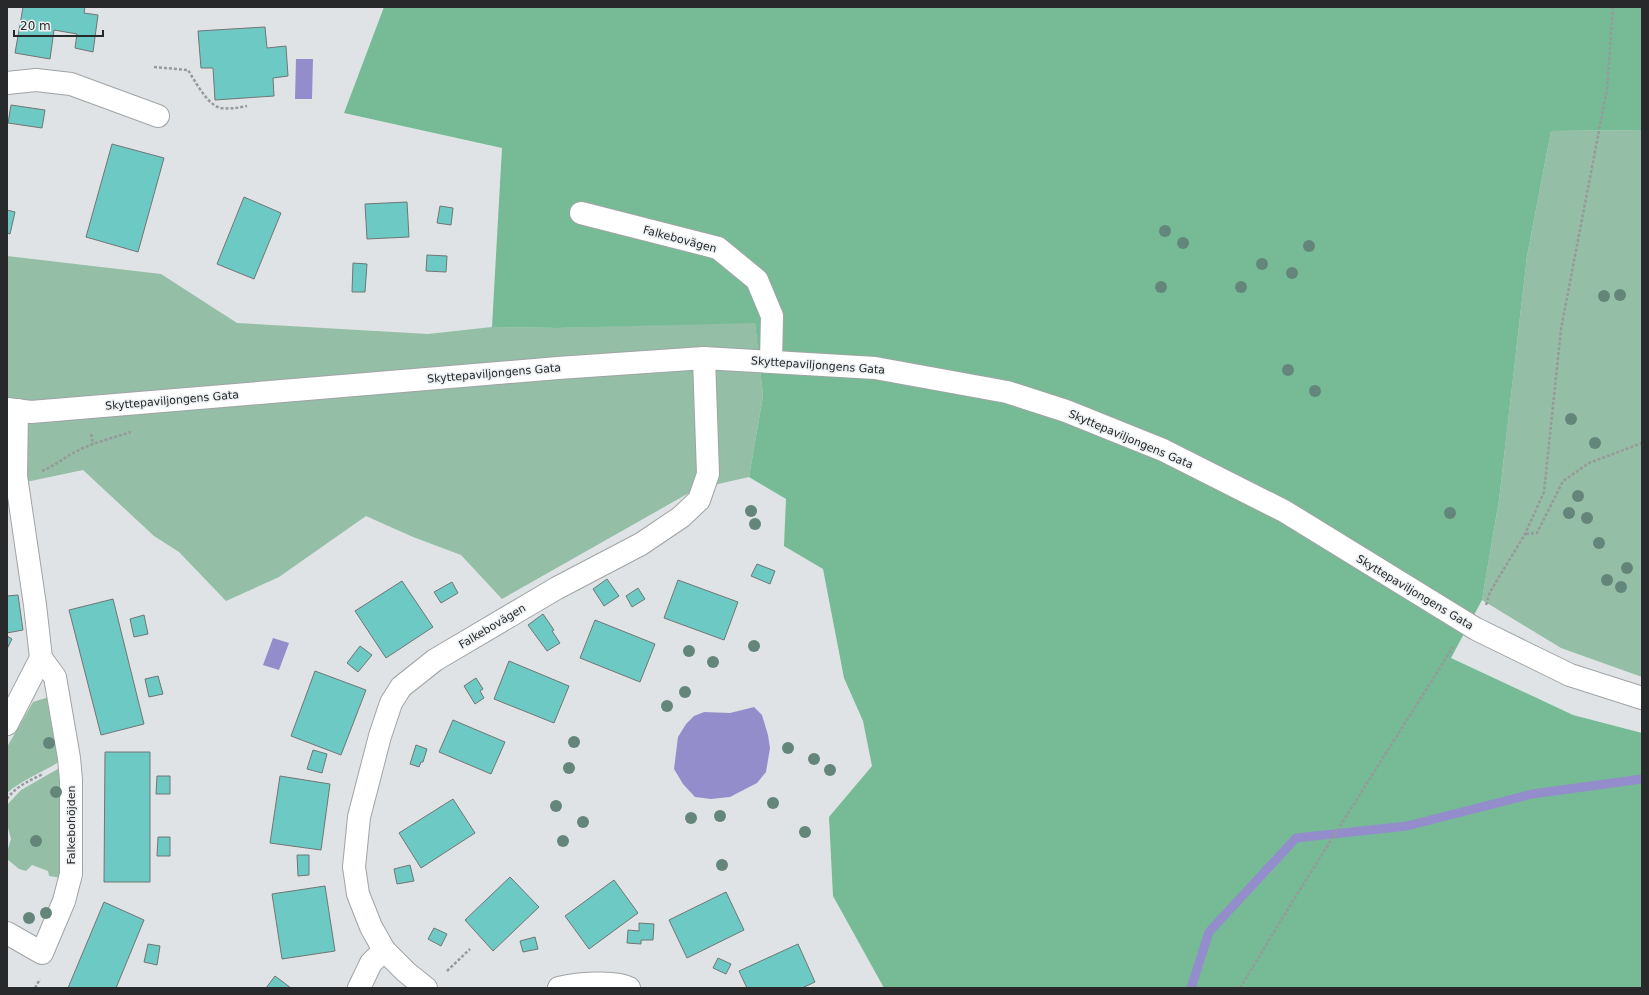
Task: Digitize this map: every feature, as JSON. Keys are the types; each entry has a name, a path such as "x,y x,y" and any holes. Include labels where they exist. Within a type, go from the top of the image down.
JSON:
{"street":[{"path":"7,83 36,80 71,84 158,116"},
{"name":"Falkebovägen","path":"581,214 718,248 757,280 772,316 771,361"},
{"name":"Falkebovägen","path":"426,988 406,972 384,950 358,894 354,867 359,817 380,736 391,703 401,687 435,660 557,588 641,544 681,517 698,500 708,474 704,358"},
{"name":"Skyttepaviljongens Gata","path":"12,410 31,412 550,369 704,358 875,368 1007,392 1066,411 1163,450 1284,511 1476,629 1570,675 1642,698"},
{"path":"7,724 41,658 35,605 16,476 12,410"},
{"name":"Falkebohöjden","path":"7,932 42,953 64,902 71,874 71,780 69,758 55,676 41,658"},
{"path":"359,988 371,963 384,950"},
{"path":"559,988 604,983 629,988"}],"path":[{"path":"1476,629 1490,592 1525,534 1544,492 1561,329 1607,89 1613,7"},
{"path":"154,67 188,70 208,98 220,108 230,109 247,106"},
{"path":"16,476 41,472 56,465 74,452 93,444 136,431"},
{"path":"1525,534 1537,533 1563,481 1589,463 1642,443"},
{"path":"1240,988 1294,899 1454,646"},
{"path":"7,799 13,791 20,786 47,772 69,758"},
{"path":"447,971 470,949"}],"green space":[{"path":"384,7 1642,7 1642,130 1551,131 1527,256 1499,500 1482,600 1451,658 1573,715 1642,733 1642,988 884,988 833,896 829,817 872,766 863,721 844,678 823,569 784,546 786,499 749,477 763,396 755,323 558,328 492,327 502,148 344,113"},
{"path":"1642,130 1642,677 1561,648 1482,600 1499,500 1527,256 1551,131"},
{"path":"7,256 161,274 237,323 428,334 492,327 558,328 755,322 763,396 749,477 696,489 502,599 461,555 413,537 366,516 279,577 226,601 179,552 154,536 83,470 7,486"},
{"path":"49,697 63,759 20,783 7,793 7,747 33,702"},
{"path":"63,766 62,878 49,876 48,871 32,865 26,871 19,869 7,859 7,852 11,839 7,824 7,805 21,790"}],"shaded area":[{"path":"296,59 313,59 312,99 295,99"},
{"path":"273,638 289,643 279,670 263,665"},
{"path":"754,707 762,715 768,735 770,748 766,772 757,783 730,797 711,799 695,797 683,784 674,769 678,737 686,724 694,716 704,712 730,713"}],"building":[{"path":"23,7 85,7 84,13 98,15 93,52 75,48 77,34 54,30 50,59 15,53"},
{"path":"265,27 267,48 286,46 288,76 273,78 274,96 215,100 213,68 201,68 198,31"},
{"path":"11,105 45,110 42,128 8,123"},
{"path":"112,144 164,158 138,252 86,237"},
{"path":"244,197 281,213 254,279 217,264"},
{"path":"407,202 409,237 367,239 365,204"},
{"path":"440,206 453,208 451,225 437,223"},
{"path":"7,210 15,212 10,234 7,233"},
{"path":"427,255 447,256 446,272 426,271"},
{"path":"353,263 367,264 365,292 352,292"},
{"path":"757,564 775,571 770,584 751,576"},
{"path":"607,579 619,596 604,606 593,589"},
{"path":"678,580 738,602 724,640 664,618"},
{"path":"402,581 433,627 386,658 355,611"},
{"path":"452,582 458,593 441,603 434,592"},
{"path":"638,588 645,599 632,607 626,596"},
{"path":"18,595 23,630 7,633 7,596"},
{"path":"113,599 144,724 101,735 69,610"},
{"path":"543,614 554,630 552,631 560,643 547,651 528,625"},
{"path":"144,615 148,634 134,637 130,619"},
{"path":"595,620 655,644 640,682 580,658"},
{"path":"7,636 12,639 7,649"},
{"path":"360,646 372,655 358,672 347,663"},
{"path":"509,661 569,686 554,723 494,699"},
{"path":"315,671 366,690 341,755 291,736"},
{"path":"158,676 163,694 149,697 145,679"},
{"path":"476,678 483,689 480,691 484,698 475,704 464,686"},
{"path":"453,720 505,742 491,774 439,752"},
{"path":"416,745 427,749 423,762 421,762 419,767 410,764"},
{"path":"313,750 327,754 322,773 307,769"},
{"path":"105,752 150,752 150,882 104,882"},
{"path":"157,776 170,776 170,794 156,794"},
{"path":"280,776 330,784 321,850 270,843"},
{"path":"453,799 475,833 421,868 399,833"},
{"path":"158,837 170,837 170,856 157,856"},
{"path":"297,855 309,855 309,875 298,876"},
{"path":"410,865 414,881 397,884 394,869"},
{"path":"510,877 539,907 493,951 465,920"},
{"path":"614,880 638,913 589,949 565,916"},
{"path":"325,886 335,951 282,959 272,894"},
{"path":"726,892 744,930 687,958 669,920"},
{"path":"104,902 144,920 116,988 68,988"},
{"path":"639,923 654,924 653,940 641,940 641,944 627,943 628,930 639,931"},
{"path":"434,928 447,934 441,946 428,939"},
{"path":"535,937 538,949 523,952 520,941"},
{"path":"148,944 160,946 157,965 144,962"},
{"path":"798,944 815,982 802,988 747,988 739,971"},
{"path":"718,958 731,964 726,974 713,968"},
{"path":"275,976 291,988 266,988"}],"waterway":[{"path":"1191,988 1209,932 1296,838 1407,826 1532,794 1642,779"}]}
